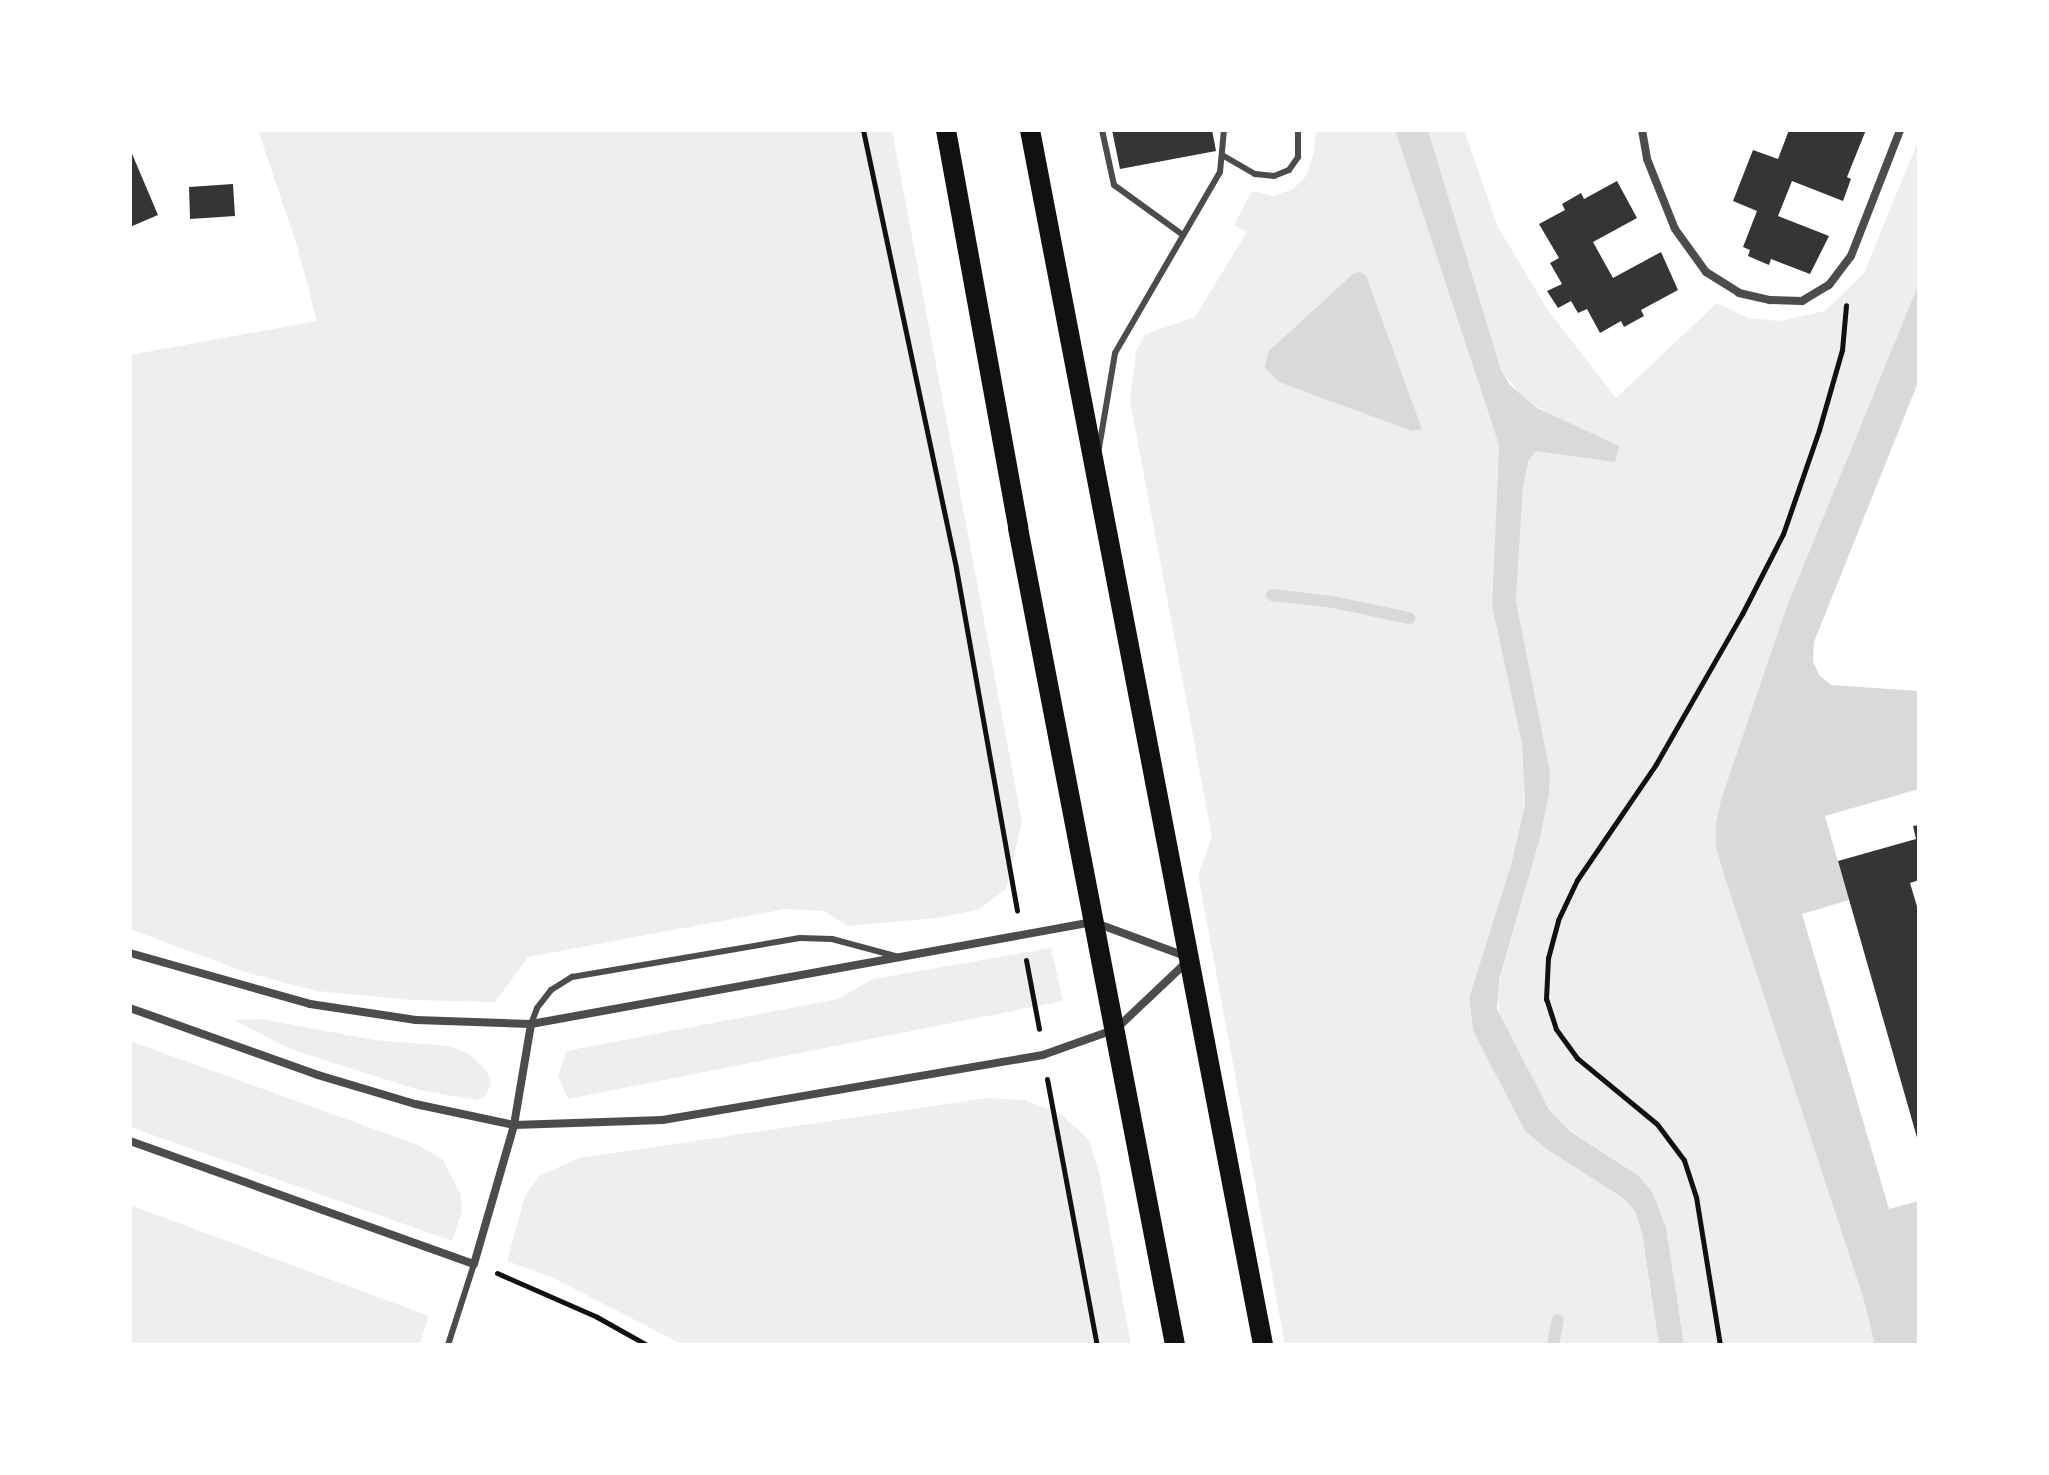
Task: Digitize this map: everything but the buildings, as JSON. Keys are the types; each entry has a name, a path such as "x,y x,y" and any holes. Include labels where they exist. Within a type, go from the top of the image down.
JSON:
{"main road":[{"path":"946,130 1175,1345"},
{"path":"1030,130 1263,1345"}],"street":[{"path":"1642,130 1647,159 1675,229 1706,272 1739,293 1770,300 1802,301 1829,285 1851,256 1900,130"},
{"path":"130,953 310,1004 416,1020 531,1024 1093,922 1191,958 1116,1029 1043,1055 663,1120 514,1125 387,1096 198,1035 130,1008"},
{"path":"130,1141 474,1264 514,1125 531,1024"}],"lane":[{"path":"1102,130 1114,185 1183,235"},
{"path":"1095,467 1115,353 1220,172 1224,130"},
{"path":"1222,155 1255,174 1274,176 1289,170 1298,157 1298,130"},
{"path":"531,1024 537,1008 551,990 572,977 800,938 832,939 902,957"},
{"path":"448,1345 474,1264"}],"path":[{"path":"863,130 956,568 1097,1345"},
{"path":"1720,1345 1696,1197 1684,1160 1657,1124 1577,1058 1556,1029 1546,999 1548,958 1558,920 1577,880 1656,764 1742,614 1783,534 1819,430 1842,350 1851,256"},
{"path":"506,1276 597,1317 647,1345"}],"shaded area":[{"path":"258,130 892,130 1022,822 1006,889 978,910 936,918 848,926 824,911 786,909 528,957 495,1002 411,1000 317,991 248,973 130,929 130,355 317,321 298,249"},
{"path":"1316,130 1395,130 1499,445 1492,606 1522,744 1525,805 1511,865 1469,998 1473,1031 1525,1131 1549,1151 1622,1197 1635,1211 1642,1233 1659,1345 1285,1345 1198,875 1212,837 1130,401 1136,351 1146,334 1195,317 1247,232 1234,225 1252,191 1273,196 1293,189 1306,176 1314,152"},
{"path":"1395,130 1428,130 1501,370 1510,385 1537,408 1619,446 1615,462 1536,451 1529,460 1523,487 1516,601 1550,772 1549,794 1540,838 1499,980 1497,1009 1549,1110 1571,1132 1639,1176 1653,1193 1666,1227 1684,1345 1659,1345 1642,1233 1635,1211 1622,1197 1549,1151 1525,1131 1473,1031 1469,998 1511,865 1525,805 1522,744 1492,606 1499,445"},
{"path":"1428,130 1464,130 1498,227 1547,309 1616,398 1717,303 1748,318 1779,321 1825,311 1864,273 1919,139 1919,283 1787,606 1716,847 1863,1297 1875,1345 1684,1345 1666,1227 1653,1193 1639,1176 1572,1132 1549,1110 1500,1019 1497,989 1540,838 1549,794 1550,772 1516,601 1523,487 1531,454 1552,416 1523,398 1501,370"},
{"path":"1361,272 1366,276 1422,429 1412,431 1279,382 1265,368 1268,352 1354,273"},
{"path":"1919,283 1919,380 1814,642 1813,661 1819,675 1831,685 1919,691 1919,789 1825,816 1849,900 1802,914 1889,1209 1919,1201 1919,1345 1875,1345 1863,1297 1722,868 1716,847 1716,824 1721,800 1787,606"},
{"path":"1051,948 1063,1001 568,1099 558,1076 566,1051 838,999 873,979"},
{"path":"261,1019 374,1040 449,1046 469,1054 486,1070 491,1083 486,1095 476,1100 419,1090 290,1049 234,1020"},
{"path":"130,1041 418,1145 443,1160 460,1193 462,1210 452,1241 130,1127"},
{"path":"987,1098 1025,1100 1061,1114 1089,1140 1100,1176 1131,1345 684,1345 551,1277 507,1261 525,1196 539,1176 579,1158"},
{"path":"130,1205 429,1316 419,1345 130,1345"}],"waterway":[{"path":"1272,595 1333,602 1409,618"},
{"path":"1553,1345 1558,1320"}]}
